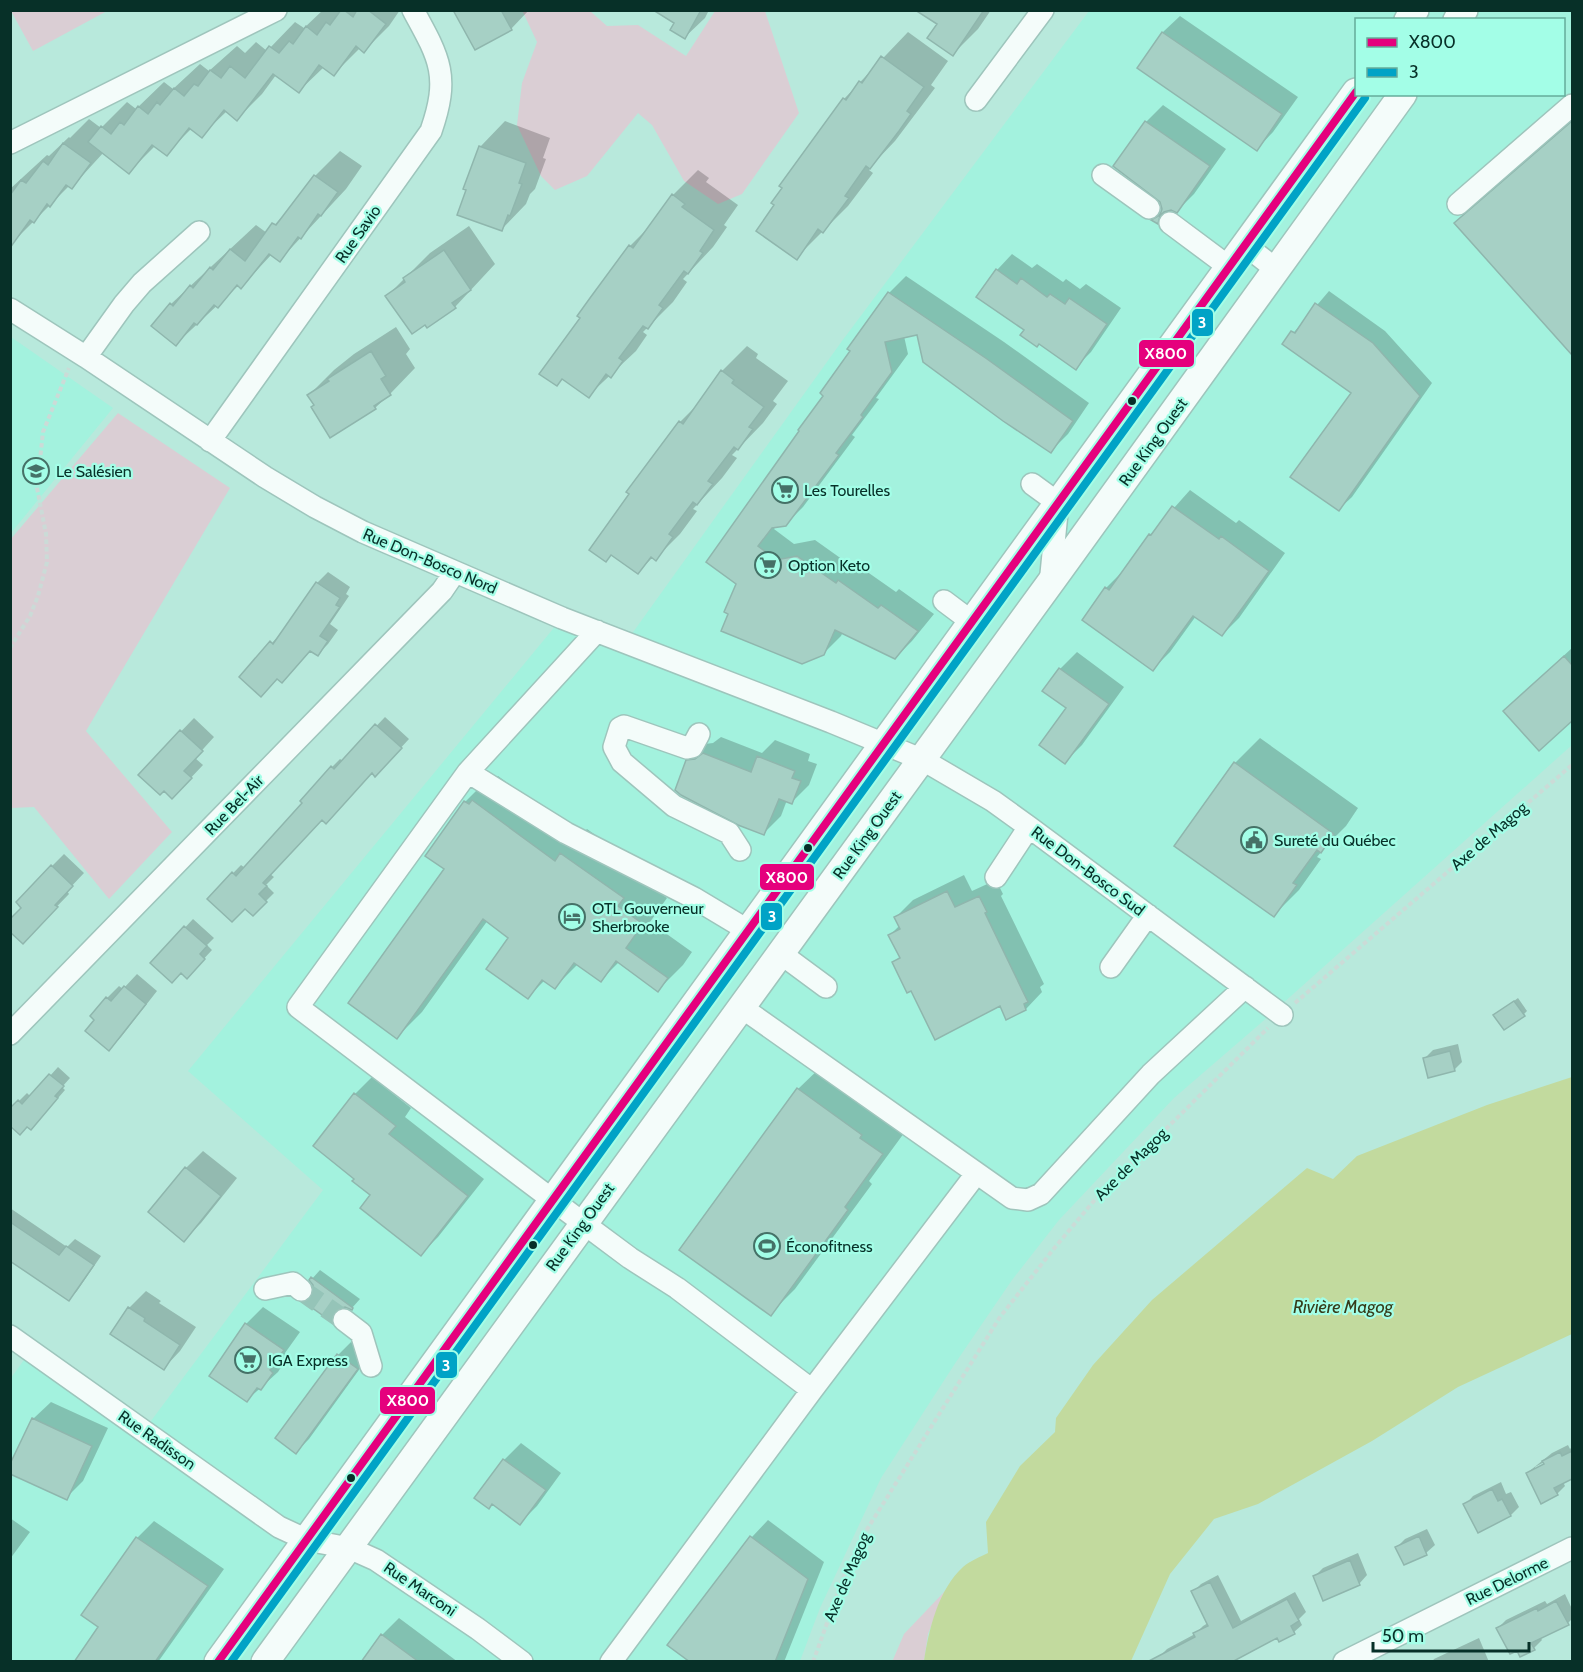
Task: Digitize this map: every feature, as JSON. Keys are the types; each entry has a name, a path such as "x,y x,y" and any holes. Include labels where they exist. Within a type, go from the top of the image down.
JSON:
{"main road":[{"path":"218,1662 1355,93"},
{"name":"Rue King Ouest","path":"266,1662 583,1223 923,760 1402,96"}],"street":[{"path":"10,143 276,10"},
{"name":"Rue Savio","path":"210,441 431,130 442,92 441,68 434,48 413,10"},
{"path":"976,100 1043,10"},
{"path":"1458,204 1572,105"},
{"path":"1103,175 1149,208"},
{"path":"1170,223 1229,267"},
{"path":"80,354 142,283 199,232"},
{"path":"1245,245 1277,270"},
{"name":"Rue Don-Bosco Nord","path":"11,309 210,441 315,507 369,535 597,632 884,744"},
{"path":"1032,484 1058,503 1050,584"},
{"name":"Rue Bel-Air","path":"10,1035 442,591 454,572"},
{"path":"944,601 972,622"},
{"path":"597,632 468,772 298,1007 583,1223 677,1288 812,1390"},
{"path":"699,734 692,747 687,748 624,726 620,728 614,747 622,762 674,806 729,833 740,850"},
{"name":"Rue Don-Bosco Sud","path":"884,744 923,760 993,801 1282,1015"},
{"path":"468,772 566,833 693,898 749,931"},
{"path":"996,877 1029,827"},
{"path":"1111,967 1148,915"},
{"path":"780,953 826,987"},
{"path":"741,1007 976,1174 1012,1198 1028,1200 1041,1194 1151,1074 1245,987"},
{"path":"611,1662 812,1390 976,1174"},
{"path":"265,1289 293,1283 302,1290"},
{"path":"344,1320 361,1333 371,1366"},
{"name":"Rue Radisson","path":"14,1346 279,1527 307,1540"},
{"name":"Rue Marconi","path":"307,1540 349,1548 376,1560 478,1629 522,1662"},
{"name":"Rue Delorme","path":"1344,1662 1572,1548"}],"path":[{"path":"10,648 30,616 47,562 46,534 37,488 43,432 67,376 80,354"},
{"name":"Axe de Magog","path":"813,1662 845,1573 866,1531 1000,1317 1098,1196 1282,1015 1572,765"}],"shaded area":[{"path":"522,10 590,11 607,26 638,25 686,56 715,11 765,11 799,113 742,194 718,204 684,181 652,125 638,113 587,176 555,190 541,176 517,125 522,83 537,42"},
{"path":"11,11 107,11 33,51"},
{"path":"1089,11 1572,11 1572,745 1174,1098 1059,1220 1012,1280 881,1478 820,1608 800,1661 11,1662 11,1378 34,1346 145,1429 323,1190 188,1071 562,618 626,642 842,341"},
{"name":"Le Salésien","path":"11,337 113,408 11,533"},
{"path":"118,413 230,488 86,731 172,832 109,899 34,807 11,808 10,540"},
{"path":"945,1591 928,1634 924,1661 892,1662 904,1634"}],"water":[{"name":"Rivière Magog","path":"1572,1077 1572,1334 1458,1387 1372,1441 1258,1504 1214,1519 1170,1574 1131,1661 924,1661 932,1623 941,1598 954,1576 963,1567 988,1553 986,1522 1020,1466 1055,1432 1056,1418 1093,1365 1152,1300 1307,1168 1333,1179 1357,1156 1487,1105"}],"building":[{"path":"341,10 353,17 357,10 368,10 386,24 364,53 356,46 334,76 319,65 299,93 273,74 237,121 224,110 202,138 189,128 167,156 152,145 129,174 88,142 101,126 111,134 120,122 124,125 138,106 148,114 157,102 160,105 174,88 184,96 194,84 198,86 210,70 221,78 230,66 245,78 269,46 279,53 289,41 293,44 306,26 317,35 326,22 330,25"},
{"path":"453,10 501,10 512,30 475,50"},
{"path":"653,10 701,10 685,39 670,30 674,23"},
{"path":"915,10 984,10 953,56 927,38 937,24"},
{"path":"1162,32 1282,114 1257,151 1137,68"},
{"path":"881,56 924,87 907,111 911,114 899,131 870,169 866,166 845,196 849,198 823,233 818,229 797,260 756,231 774,205 771,203 782,188 779,186 843,98 846,100 859,81 862,83"},
{"path":"1145,121 1210,166 1177,213 1171,210 1164,212 1158,224 1151,220 1160,215 1162,209 1160,202 1113,166"},
{"path":"1572,121 1572,355 1454,223"},
{"path":"63,143 91,163 72,189 66,185 50,207 47,204 34,223 30,220 10,248 10,195 21,180 26,183 43,161 48,165"},
{"path":"479,146 526,163 519,183 522,184 502,231 457,215 466,190 463,189"},
{"path":"314,175 338,192 321,216 318,214 301,239 298,237 280,262 269,254 241,289 237,285 218,308 214,305 197,325 194,323 176,346 151,326 170,303 173,306 190,285 193,288 210,267 213,270 230,249 245,261 272,223 276,225"},
{"path":"672,194 685,204 682,207 714,230 700,251 703,253 688,274 684,271 659,305 663,308 648,329 643,326 619,358 623,361 611,378 606,374 589,398 562,379 557,386 539,374 580,318 577,316 629,245 633,248"},
{"path":"444,250 471,290 452,303 456,308 427,328 425,325 412,334 385,296 405,282 403,278"},
{"path":"996,269 1017,284 1021,278 1047,297 1050,294 1065,304 1069,298 1107,324 1076,370 1039,344 1037,347 1020,335 1024,330 976,297"},
{"name":"Les Tourelles","path":"888,292 1073,421 1051,453 923,362 917,335 885,342 892,372 836,453 839,455 786,526 772,528 758,546 776,560 797,556 836,583 838,580 878,608 881,605 918,631 895,659 835,630 824,655 802,664 721,631 728,614 724,612 736,584 706,562 823,396 820,393 850,351 847,349"},
{"path":"1315,303 1373,343 1420,396 1339,511 1290,477 1351,393 1282,344 1291,331 1295,333"},
{"path":"371,351 386,376 381,379 391,395 374,406 376,409 330,438 311,407 314,405 307,395 329,381 327,379"},
{"path":"721,370 734,380 732,383 764,407 749,427 753,429 738,450 734,447 708,481 713,484 697,505 693,502 669,534 673,537 656,561 651,557 638,574 611,555 606,562 589,550 629,494 626,492 679,421 683,424"},
{"path":"1172,506 1219,539 1221,536 1269,571 1222,636 1193,616 1153,671 1082,620 1105,587 1109,590"},
{"path":"316,582 340,598 336,605 340,607 320,636 328,641 318,656 310,651 282,683 277,679 261,697 239,677 270,641 273,644"},
{"path":"1564,656 1572,665 1572,721 1539,751 1503,711"},
{"path":"1059,668 1109,704 1065,764 1039,745 1066,708 1042,691"},
{"path":"375,724 402,748 375,777 372,773 326,824 322,820 263,883 267,886 259,894 267,902 253,916 245,909 232,922 207,899 232,872 236,876 302,803 300,801 331,766 334,769"},
{"path":"180,730 203,751 184,771 192,778 172,799 164,791 160,795 138,775"},
{"path":"703,753 751,772 757,756 795,771 792,778 801,781 792,804 779,799 764,835 738,825 681,795 675,790 686,760 695,759"},
{"name":"Sureté du Québec","path":"1234,762 1334,834 1321,853 1317,850 1293,883 1297,885 1274,917 1174,846"},
{"name":"OTL Gouverneur Sherbrooke","path":"472,800 555,861 560,853 624,898 618,906 643,924 626,948 668,978 658,992 616,961 601,982 574,963 555,989 542,980 528,999 486,969 508,938 483,919 397,1039 348,1003 444,869 425,856 464,801 469,804"},
{"path":"51,865 73,886 55,905 58,907 23,944 10,932 10,919 21,908 16,902"},
{"path":"947,891 955,907 979,896 1028,1002 1024,1004 1026,1010 1006,1020 1000,1006 935,1040 911,991 907,993 892,962 900,958 888,935 900,929 894,917"},
{"path":"184,926 207,946 200,954 205,959 187,979 181,973 172,983 150,963"},
{"path":"124,986 146,1004 109,1051 85,1031 94,1020 90,1016 106,997 111,1001"},
{"path":"1514,1001 1525,1016 1504,1030 1493,1015"},
{"path":"1450,1051 1455,1071 1428,1078 1423,1058"},
{"path":"49,1074 64,1086 55,1096 58,1098 31,1130 27,1127 20,1135 10,1126 10,1108 18,1100 22,1104"},
{"path":"797,1088 862,1135 860,1138 883,1154 845,1207 848,1210 771,1316 679,1250"},
{"path":"354,1093 396,1126 389,1134 468,1196 421,1256 360,1208 370,1195 313,1146"},
{"path":"185,1167 221,1196 184,1242 148,1212"},
{"path":"10,1222 59,1255 66,1246 94,1265 69,1301 10,1261"},
{"path":"311,1277 353,1308 352,1310 345,1307 339,1309 334,1313 332,1322 304,1302 310,1299 313,1293 313,1285 309,1280"},
{"path":"128,1307 145,1318 144,1321 180,1345 164,1370 110,1334"},
{"name":"IGA Express","path":"245,1323 284,1350 270,1370 273,1373 261,1390 257,1388 247,1402 209,1376"},
{"path":"337,1354 358,1369 296,1454 275,1438"},
{"path":"32,1418 92,1446 67,1500 10,1474 10,1464"},
{"path":"1572,1451 1572,1479 1554,1488 1558,1495 1541,1504 1526,1473 1544,1464 1542,1461 1560,1452 1562,1456"},
{"path":"503,1459 546,1490 520,1525 492,1504 489,1509 474,1498"},
{"path":"1492,1489 1498,1501 1502,1499 1511,1516 1478,1533 1463,1504"},
{"path":"750,1536 808,1579 775,1662 690,1662 667,1645"},
{"path":"1419,1536 1427,1555 1404,1565 1395,1547"},
{"path":"136,1537 208,1586 155,1662 74,1662 98,1627 81,1615"},
{"path":"1350,1560 1360,1585 1323,1601 1313,1576"},
{"path":"1210,1582 1233,1628 1287,1599 1299,1621 1291,1626 1295,1634 1279,1642 1277,1638 1232,1662 1147,1662 1195,1637 1193,1633 1208,1626 1191,1591"},
{"path":"1556,1601 1569,1625 1531,1643 1535,1650 1520,1657 1517,1651 1510,1654 1496,1628"},
{"path":"381,1634 419,1662 361,1662"}],"tunnel":[{"path":"301,1290 344,1320"}],"transit line":[{"name":"X800","path":"218,1662 1355,93"},
{"name":"3","path":"231,1662 1365,98"}],"place":[{"name":"Le Salésien","path":"36,471"},
{"name":"Les Tourelles","path":"785,490"},
{"name":"Option Keto","path":"768,565"},
{"name":"Sureté du Québec","path":"1254,840"},
{"name":"OTL Gouverneur Sherbrooke","path":"572,917"},
{"name":"Éconofitness","path":"767,1246"},
{"name":"IGA Express","path":"248,1360"}]}
